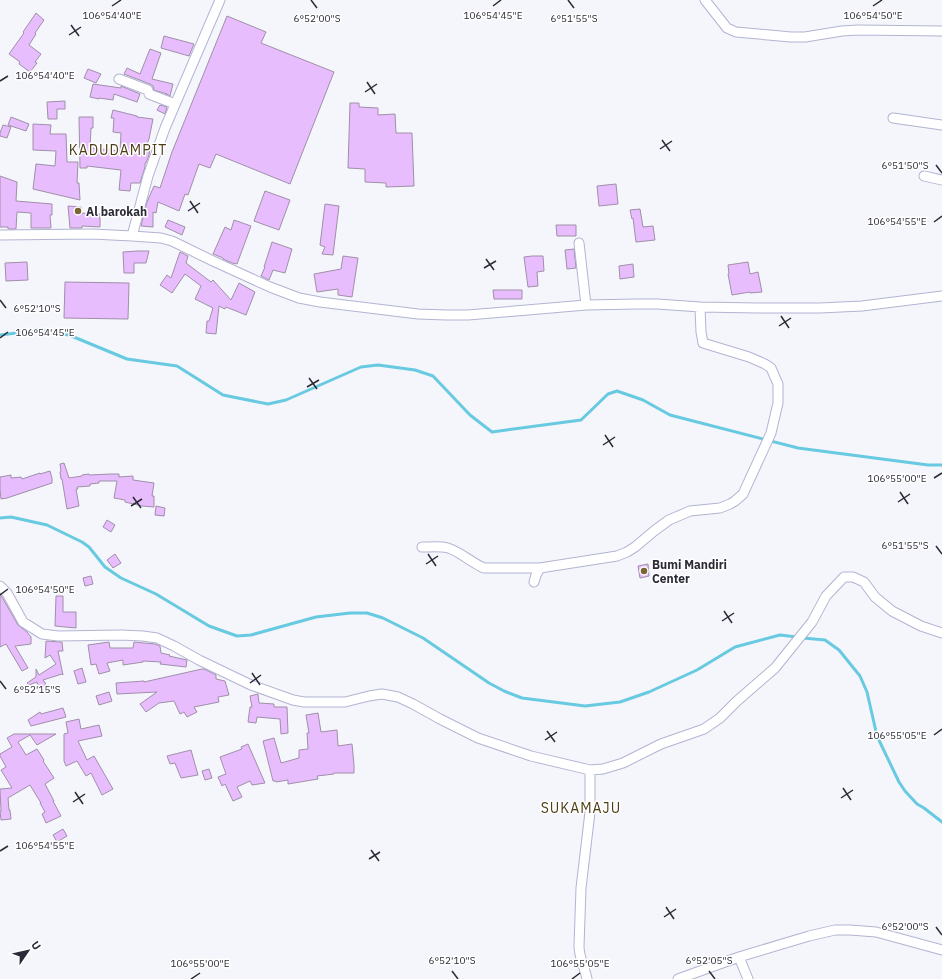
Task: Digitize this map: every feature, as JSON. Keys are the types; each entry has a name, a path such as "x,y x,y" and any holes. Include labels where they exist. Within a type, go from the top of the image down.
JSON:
{"street":[{"path":"132,236 148,176 165,128 220,0"},
{"path":"705,0 727,28 736,32 805,37 858,30 942,31"},
{"path":"119,79 148,90 149,94 175,104"},
{"path":"892,118 942,125"},
{"path":"924,176 942,180"},
{"path":"0,235 92,234 172,240 213,261 286,294 320,302 418,314 446,315 492,313 586,305 657,304 700,307 820,308 862,306 942,296"},
{"path":"579,243 586,305"},
{"path":"422,547 448,548 476,565 484,568 540,568 617,556 627,552 669,520 690,512 720,508 730,504 743,494 771,433 778,403 778,384 771,368 765,364 749,356 703,343 700,307"},
{"path":"534,582 540,568"},
{"path":"0,586 7,593 23,622 42,634 58,636 121,635 157,638 251,685 293,700 304,702 345,702 382,694 398,697 478,738 531,756 590,770 603,769 623,763 661,744 704,730 720,718 737,701 776,668 812,622 826,596 844,577 853,577 864,582 875,597 892,611 921,626 942,633"},
{"path":"586,979 578,946 581,888 590,812 590,770"},
{"path":"678,979 739,957 809,936 835,930 876,932 942,950"},
{"path":"739,957 748,979"}],"building":[{"path":"36,13 44,20 29,45 41,54 35,62 37,63 30,72 9,54"},
{"path":"227,16 266,32 261,43 334,72 290,184 216,154 210,168 199,164 188,195 185,194 179,211 158,202 156,213 153,212 153,227 141,226 147,202 154,186 160,188 172,152"},
{"path":"164,36 194,44 189,56 161,48"},
{"path":"150,49 161,53 152,79 173,84 170,96 154,90 153,86 150,84 124,74 127,68 140,74"},
{"path":"88,69 101,74 96,83 84,78"},
{"path":"93,84 121,88 121,86 140,94 137,102 114,94 113,100 99,99 90,97"},
{"path":"65,101 65,109 57,109 57,119 48,119 47,102"},
{"path":"350,103 359,103 359,107 378,108 378,115 395,114 396,133 412,133 414,186 386,187 386,183 365,182 365,169 348,168"},
{"path":"160,105 167,107 165,114 157,110"},
{"path":"113,110 137,117 153,119 149,139 145,149 150,149 149,155 145,163 140,183 131,183 130,191 119,190 121,170 87,166 87,168 80,168 79,117 93,117 90,148 120,151 121,133 113,132 114,118 111,118"},
{"path":"11,117 29,124 26,131 8,125"},
{"path":"33,124 51,125 50,134 66,134 67,162 78,162 77,183 79,183 80,200 33,189 36,164 55,166 56,151 33,150"},
{"path":"3,125 11,127 7,138 0,136"},
{"path":"0,176 17,182 16,201 52,204 52,215 50,215 51,228 31,228 31,213 17,212 16,229 0,227"},
{"path":"616,184 618,204 599,206 597,186"},
{"path":"265,191 290,200 279,230 254,221"},
{"path":"325,204 339,206 333,255 322,254 325,247 320,245"},
{"path":"68,206 81,207 81,213 100,214 100,227 82,226 82,228 70,228"},
{"path":"640,209 643,227 653,226 655,240 636,242 633,218 632,219 630,210"},
{"path":"168,220 185,227 182,235 165,227"},
{"path":"234,220 251,226 237,264 213,254 225,227 231,230"},
{"path":"556,225 576,225 576,236 557,236"},
{"path":"272,242 292,249 285,273 273,270 269,280 261,276"},
{"path":"574,249 576,268 567,269 565,250"},
{"path":"149,251 146,263 134,263 134,273 124,273 123,252"},
{"path":"180,252 188,256 186,263 211,282 213,280 231,300 239,283 255,292 246,315 226,307 225,309 219,306 216,334 206,333 207,321 209,321 213,308 195,299 201,286 185,274 172,293 160,285 167,275 171,278"},
{"path":"343,256 358,258 352,297 338,295 338,289 317,292 314,274 341,269"},
{"path":"543,256 544,271 537,272 538,286 528,287 524,257"},
{"path":"27,262 28,280 6,281 5,263"},
{"path":"748,262 750,274 758,272 762,292 732,295 728,265"},
{"path":"633,264 634,277 620,279 619,266"},
{"path":"65,282 129,283 128,319 64,318"},
{"path":"493,290 522,290 522,299 494,299"},
{"path":"64,463 69,478 89,474 119,474 119,477 133,476 133,480 154,483 152,496 154,496 154,507 142,506 114,498 117,481 99,481 99,483 90,484 90,486 77,487 78,489 76,489 79,506 67,509 60,472 60,464"},
{"path":"50,471 52,483 1,499 0,477 11,475 11,478 21,477 22,479"},
{"path":"156,506 165,508 164,516 155,515"},
{"path":"107,520 115,525 111,532 103,527"},
{"path":"115,554 121,563 113,568 107,560"},
{"name":"Bumi Mandiri Center","path":"648,564 649,576 640,578 638,566"},
{"path":"91,576 93,584 85,586 83,578"},
{"path":"0,594 18,625 31,637 31,644 15,646 28,668 22,671 6,644 0,647"},
{"path":"56,596 63,596 63,612 76,612 76,628 55,626"},
{"path":"46,641 62,642 63,651 58,651 63,675 62,674 43,680 46,684 38,690 37,682 29,685 27,683 36,677 36,669 39,675 56,664 50,655 45,658"},
{"path":"109,642 110,648 133,648 134,642 155,644 160,646 161,653 187,660 186,667 160,664 161,662 143,661 123,665 123,660 107,663 110,671 99,674 96,664 91,665 88,645"},
{"path":"82,668 86,682 78,684 74,671"},
{"path":"202,669 216,675 216,679 225,681 229,695 218,697 219,702 194,707 197,712 187,717 184,712 180,714 174,701 159,703 146,712 140,704 157,692 117,694 116,683 144,682"},
{"path":"109,692 112,701 99,705 96,696"},
{"path":"258,694 259,703 274,704 274,707 287,707 288,733 281,734 280,719 257,717 256,723 248,722 250,707 252,707 250,696"},
{"path":"63,708 66,717 31,726 28,720 40,712 41,714"},
{"path":"318,713 321,732 337,730 338,746 352,744 354,773 334,773 317,776 318,779 288,784 288,780 273,781 263,741 274,738 281,763 299,758 299,750 308,749 307,733 309,733 306,715"},
{"path":"79,719 81,729 99,725 102,736 78,741 87,760 94,756 113,789 102,795 91,773 86,776 77,761 66,766 64,761 64,734 68,733 66,722"},
{"path":"14,734 56,734 37,745 30,735 18,742 26,755 37,749 54,778 45,784 61,816 46,823 42,814 45,812 30,785 8,798 11,819 1,820 0,789 12,788 1,770 6,767 0,754 12,747 7,738"},
{"path":"248,744 265,783 252,785 250,781 237,787 242,797 233,801 225,784 222,786 218,777 226,774 220,757 242,749 241,747"},
{"path":"191,750 198,775 181,778 175,763 170,764 167,756"},
{"path":"209,769 212,778 205,780 202,771"},
{"path":"63,829 67,836 57,842 53,835"}],"waterway":[{"path":"0,335 41,330 69,335 127,359 177,366 223,395 268,404 286,400 361,367 378,365 415,370 433,376 470,415 492,432 581,420 608,394 617,391 643,400 670,415 798,448 928,465 942,465"},
{"path":"0,518 11,517 47,525 82,542 89,547 105,567 121,578 156,594 209,626 237,636 251,635 316,617 350,613 367,613 383,618 423,638 489,683 522,698 585,706 620,702 649,692 697,670 735,647 780,635 797,637"},
{"path":"803,638 825,640 839,650 860,676 867,692 877,736 899,782 917,804 942,822"}],"place":[{"name":"Al barokah","path":"78,211"},
{"name":"Bumi Mandiri Center","path":"644,571"}],"district":[{"name":"KADUDAMPIT","path":"118,150"},
{"name":"SUKAMAJU","path":"581,808"}]}
